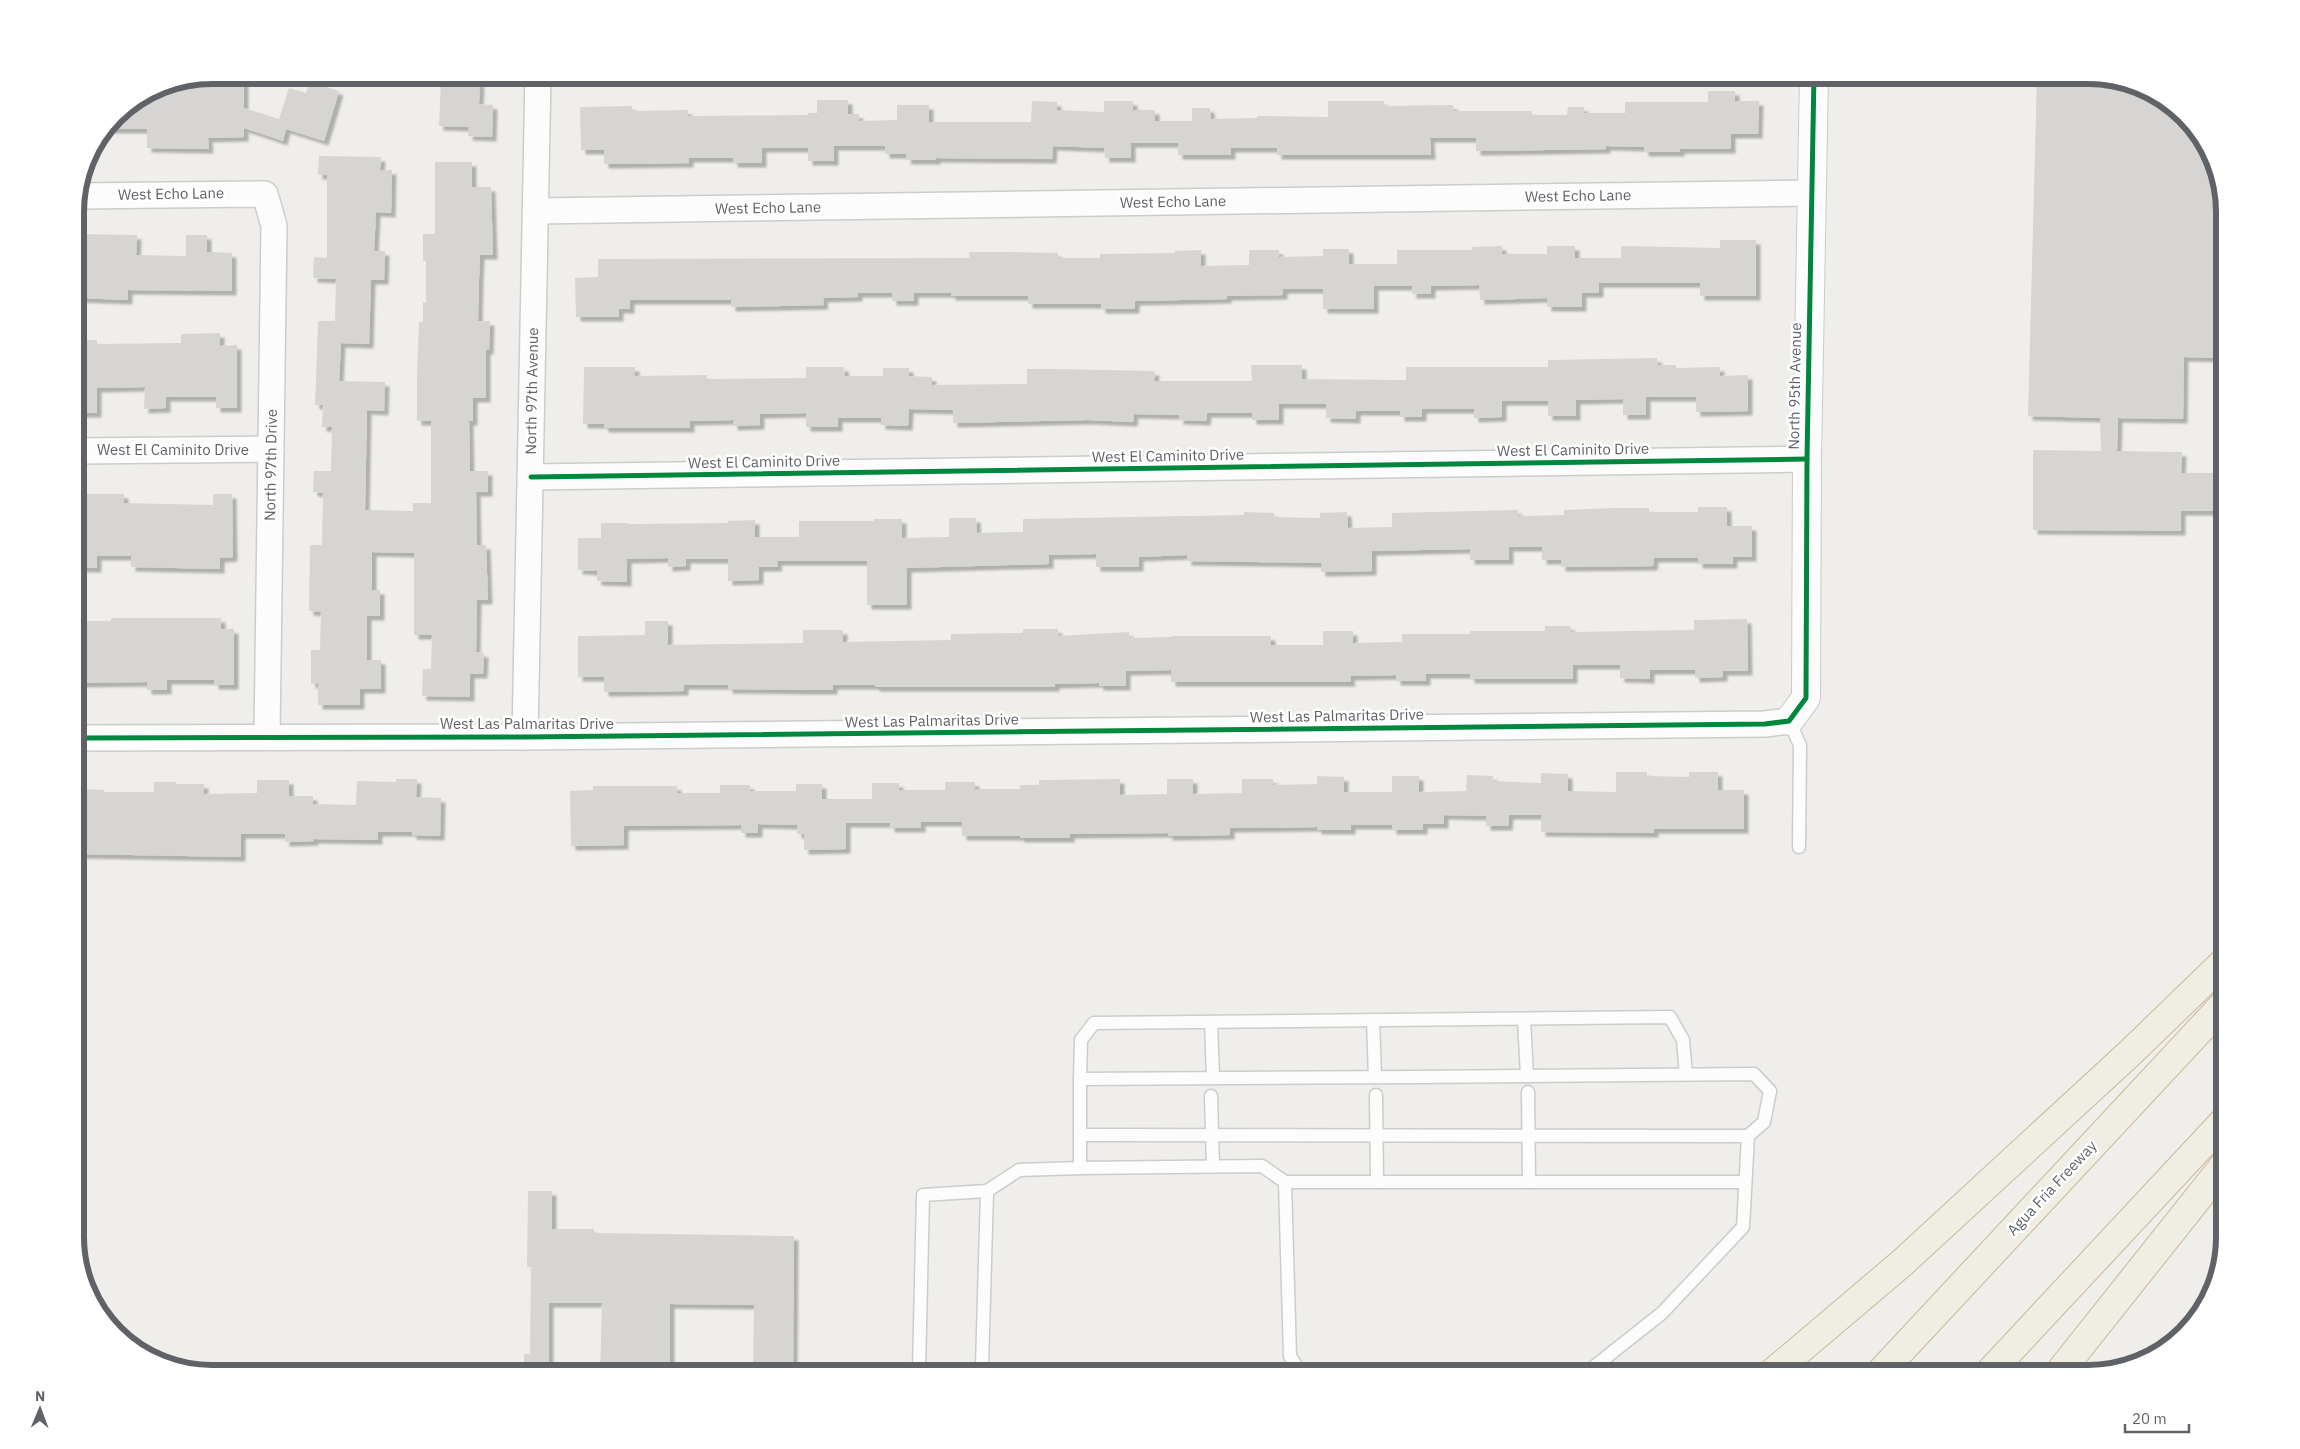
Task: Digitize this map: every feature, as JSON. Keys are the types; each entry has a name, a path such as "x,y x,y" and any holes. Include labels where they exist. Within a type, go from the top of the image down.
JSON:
{"highway":[{"path":"1782,1365 1902,1263 2131,1052 2216,970"},
{"name":"Agua Fria Freeway","path":"1887,1365 2216,1013"},
{"path":"1996,1365 2216,1130"},
{"path":"2065,1365 2216,1175"}],"street":[{"name":"North 97th Avenue","path":"526,737 538,84"},
{"name":"North 95th Avenue","path":"1789,721 1806,698 1810,193 1814,84"},
{"name":"West Echo Lane","path":"536,211 1810,193"},
{"name":"West Echo Lane","path":"85,196 265,194"},
{"name":"North 97th Drive","path":"265,194 274,226 267,736"},
{"name":"West El Caminito Drive","path":"84,451 271,449"},
{"name":"West El Caminito Drive","path":"531,478 1807,459"},
{"name":"West Las Palmaritas Drive","path":"84,738 267,736 526,737 1765,724 1789,721"}],"lane":[{"path":"1789,721 1800,745 1799,847"},
{"path":"1080,1168 1081,1040 1094,1023 1670,1018 1683,1040 1686,1074"},
{"path":"1524,1019 1527,1076"},
{"path":"1373,1020 1375,1077"},
{"path":"1211,1022 1213,1078"},
{"path":"1080,1079 1754,1074 1770,1091 1764,1122 1748,1136 1080,1136"},
{"path":"1528,1092 1529,1182"},
{"path":"1376,1095 1377,1182"},
{"path":"1211,1096 1213,1166"},
{"path":"1596,1365 1662,1313 1743,1226 1748,1136"},
{"path":"919,1365 923,1195 987,1191 1019,1170 1262,1166 1285,1182 1744,1182"},
{"path":"1285,1182 1290,1356 1296,1365"},
{"path":"982,1365 987,1191"}],"building":[{"path":"244,84 244,108 279,119 289,88 306,93 309,84 316,84 339,91 324,141 286,129 283,141 244,128 244,137 208,138 209,149 147,148 147,129 114,129 121,121 141,105 155,97 187,86"},
{"path":"441,84 480,84 479,104 493,105 492,137 468,136 469,127 439,126"},
{"path":"2037,84 2088,84 2121,88 2152,101 2179,121 2195,141 2209,171 2214,187 2216,204 2216,358 2184,357 2183,419 2118,418 2117,451 2182,452 2181,473 2216,473 2216,511 2181,511 2181,531 2033,530 2033,450 2101,451 2100,418 2028,416"},
{"path":"1708,91 1735,91 1735,101 1759,101 1758,134 1731,134 1731,149 1680,149 1680,152 1644,152 1644,147 1606,146 1606,149 1476,151 1476,138 1430,138 1431,155 1277,155 1277,148 1231,148 1231,155 1178,155 1178,143 1131,143 1131,158 1105,158 1104,148 1053,146 1052,159 936,158 936,160 906,160 907,154 885,154 885,146 834,146 834,161 808,161 808,148 762,148 762,163 733,163 733,158 689,158 689,163 604,164 604,150 581,150 580,107 632,106 632,111 688,110 688,116 808,115 808,113 817,113 817,100 848,100 848,114 859,114 859,121 897,120 897,105 929,105 929,122 1031,122 1032,101 1057,102 1057,110 1104,112 1104,101 1133,101 1133,110 1155,110 1155,121 1192,121 1192,108 1210,108 1211,119 1257,118 1257,116 1328,117 1328,101 1384,101 1384,106 1453,105 1454,111 1532,111 1532,115 1567,115 1568,107 1584,107 1584,113 1625,113 1625,102 1708,102"},
{"path":"319,156 381,157 380,170 392,170 391,213 376,212 374,251 385,251 384,280 371,280 369,344 341,343 339,381 385,382 384,411 367,410 365,510 413,511 413,503 431,503 431,421 417,421 417,376 419,322 423,322 423,302 426,303 426,261 423,261 423,234 435,234 435,162 472,162 472,187 491,187 493,255 480,255 478,321 490,321 489,350 486,350 486,398 473,398 473,421 469,421 470,471 488,471 488,492 476,492 477,545 486,545 488,600 477,600 476,652 484,653 483,674 470,674 470,697 422,696 423,669 431,669 432,635 414,635 414,553 372,552 372,590 380,590 380,616 367,616 367,660 381,660 381,689 360,689 360,705 318,705 318,683 311,684 311,650 320,650 321,612 309,611 310,545 322,545 323,493 313,492 314,471 331,471 332,427 322,427 323,405 315,405 318,321 335,321 336,279 313,278 314,257 327,258 327,175 318,175"},
{"path":"84,234 137,235 136,255 186,256 186,235 207,235 207,252 232,253 232,291 128,290 128,300 84,298"},
{"path":"1720,240 1756,240 1756,296 1700,296 1700,283 1599,283 1599,293 1582,293 1582,307 1547,307 1547,298 1480,300 1479,285 1431,286 1431,294 1412,294 1412,286 1374,286 1374,309 1323,309 1323,289 1283,289 1283,295 1227,296 1227,299 1135,301 1135,309 1101,309 1101,304 1028,304 1028,296 951,296 951,293 914,293 914,301 892,301 892,293 858,293 858,297 823,298 824,305 731,307 731,300 630,300 630,309 619,309 619,317 576,317 575,278 598,277 598,259 970,258 969,252 1058,253 1058,258 1100,258 1100,254 1175,253 1175,251 1201,250 1201,266 1249,265 1249,250 1279,250 1279,257 1323,256 1323,249 1349,249 1349,264 1397,264 1397,250 1472,250 1472,247 1502,246 1502,254 1547,254 1547,246 1575,246 1575,258 1621,258 1621,246 1720,248"},
{"path":"220,333 220,346 237,345 237,408 216,408 216,397 166,397 166,408 144,409 145,387 97,388 97,413 84,413 84,340 97,340 97,344 181,343 181,334"},
{"path":"1657,358 1658,365 1676,365 1676,368 1720,367 1720,376 1748,375 1748,411 1696,412 1696,397 1646,397 1646,415 1623,415 1623,399 1576,400 1576,416 1548,416 1548,401 1502,401 1502,417 1474,418 1474,409 1422,409 1422,417 1400,417 1400,411 1356,411 1356,419 1326,418 1326,404 1279,404 1279,420 1252,420 1252,413 1207,413 1206,421 1179,420 1179,415 1134,414 1133,422 1088,420 953,423 953,410 909,409 908,426 881,425 881,418 838,418 838,427 806,427 806,413 760,414 760,425 733,426 733,420 690,421 690,428 604,428 604,424 583,424 584,367 635,367 635,376 707,375 707,379 806,378 806,367 844,367 845,376 883,376 883,368 909,368 909,376 932,377 932,385 1027,384 1027,369 1155,371 1154,381 1252,381 1251,365 1302,365 1302,379 1406,380 1406,367 1548,367 1548,360"},
{"path":"84,494 124,494 124,503 213,505 213,494 232,494 233,557 220,558 220,569 131,567 131,556 97,556 97,568 84,568"},
{"path":"1698,507 1727,507 1727,526 1752,526 1752,557 1733,557 1733,564 1698,564 1698,558 1654,558 1653,566 1561,567 1561,560 1542,560 1542,547 1509,547 1509,560 1470,560 1470,549 1372,551 1372,571 1321,572 1321,563 1187,561 1187,555 1139,557 1139,567 1096,567 1096,554 1049,555 1049,564 907,568 907,605 867,605 867,561 777,561 778,567 759,567 759,580 728,581 728,559 686,559 686,566 668,567 668,558 627,559 627,582 597,581 597,571 578,570 578,538 601,538 601,523 728,523 728,521 755,520 755,537 799,537 799,521 902,519 902,538 949,537 949,518 976,518 977,533 1023,532 1023,519 1244,515 1244,512 1274,513 1274,517 1320,518 1320,513 1347,512 1348,528 1392,527 1392,513 1518,510 1518,516 1564,515 1564,510 1617,508 1649,508 1649,512 1698,512"},
{"path":"111,618 221,618 221,629 234,629 234,685 214,685 214,680 167,680 167,690 147,690 147,682 84,683 84,621 111,621"},
{"path":"1747,619 1748,671 1723,671 1723,677 1695,678 1695,670 1650,670 1650,679 1620,678 1620,665 1573,665 1573,679 1470,679 1470,674 1426,674 1426,681 1396,681 1396,675 1350,676 1351,682 1171,682 1171,670 1126,671 1126,686 1099,686 1099,683 1055,684 1055,687 875,687 875,685 833,685 833,690 803,690 728,689 728,685 684,685 684,691 604,692 604,677 578,677 578,636 645,635 645,621 668,621 668,645 803,643 803,630 843,630 843,642 951,640 951,634 1023,633 1023,629 1058,629 1058,636 1129,632 1129,638 1271,636 1271,645 1323,645 1323,631 1353,631 1353,643 1402,642 1402,634 1470,634 1470,631 1545,631 1545,626 1571,626 1571,632 1694,630 1694,620"},
{"path":"1616,772 1647,772 1647,776 1689,777 1689,772 1718,772 1718,790 1744,790 1744,829 1654,829 1654,833 1541,832 1541,815 1509,815 1508,826 1486,826 1486,816 1444,815 1444,824 1423,824 1423,830 1392,830 1392,825 1351,825 1351,830 1317,830 1317,827 1230,828 1230,835 1168,836 1168,833 1070,834 1070,838 1020,838 1020,836 962,836 962,822 921,822 921,828 890,828 890,823 846,823 846,849 804,850 804,834 797,834 797,825 758,824 758,833 741,833 741,825 624,826 624,845 571,846 570,791 593,790 593,786 677,786 677,793 720,793 720,785 750,785 750,791 796,791 796,784 822,784 822,799 872,799 872,783 899,783 899,790 945,790 945,782 975,782 975,789 1020,789 1020,785 1039,785 1039,780 1120,779 1120,795 1167,794 1167,779 1193,779 1193,794 1242,793 1242,779 1273,779 1273,785 1317,784 1317,776 1344,777 1344,792 1392,792 1392,776 1419,776 1419,792 1466,791 1467,775 1493,776 1492,781 1541,783 1541,773 1568,774 1568,791 1616,792"},
{"path":"396,779 417,779 416,797 441,798 440,836 412,835 412,832 378,832 378,840 314,839 314,841 285,842 285,834 241,834 241,857 84,854 84,789 104,790 104,792 154,792 154,782 176,782 176,784 204,784 204,794 257,793 257,780 289,780 289,796 313,796 313,804 356,805 357,781 396,782"},
{"path":"528,1191 552,1191 552,1229 594,1229 594,1233 794,1236 793,1365 753,1365 754,1305 670,1304 670,1365 600,1365 602,1303 549,1303 549,1365 524,1365 524,1354 530,1354 531,1267 527,1267"}],"cycle path":[{"path":"84,738 525,737 1765,724 1789,721 1806,698 1807,459 1814,84"},
{"path":"531,477 1807,459"}]}
